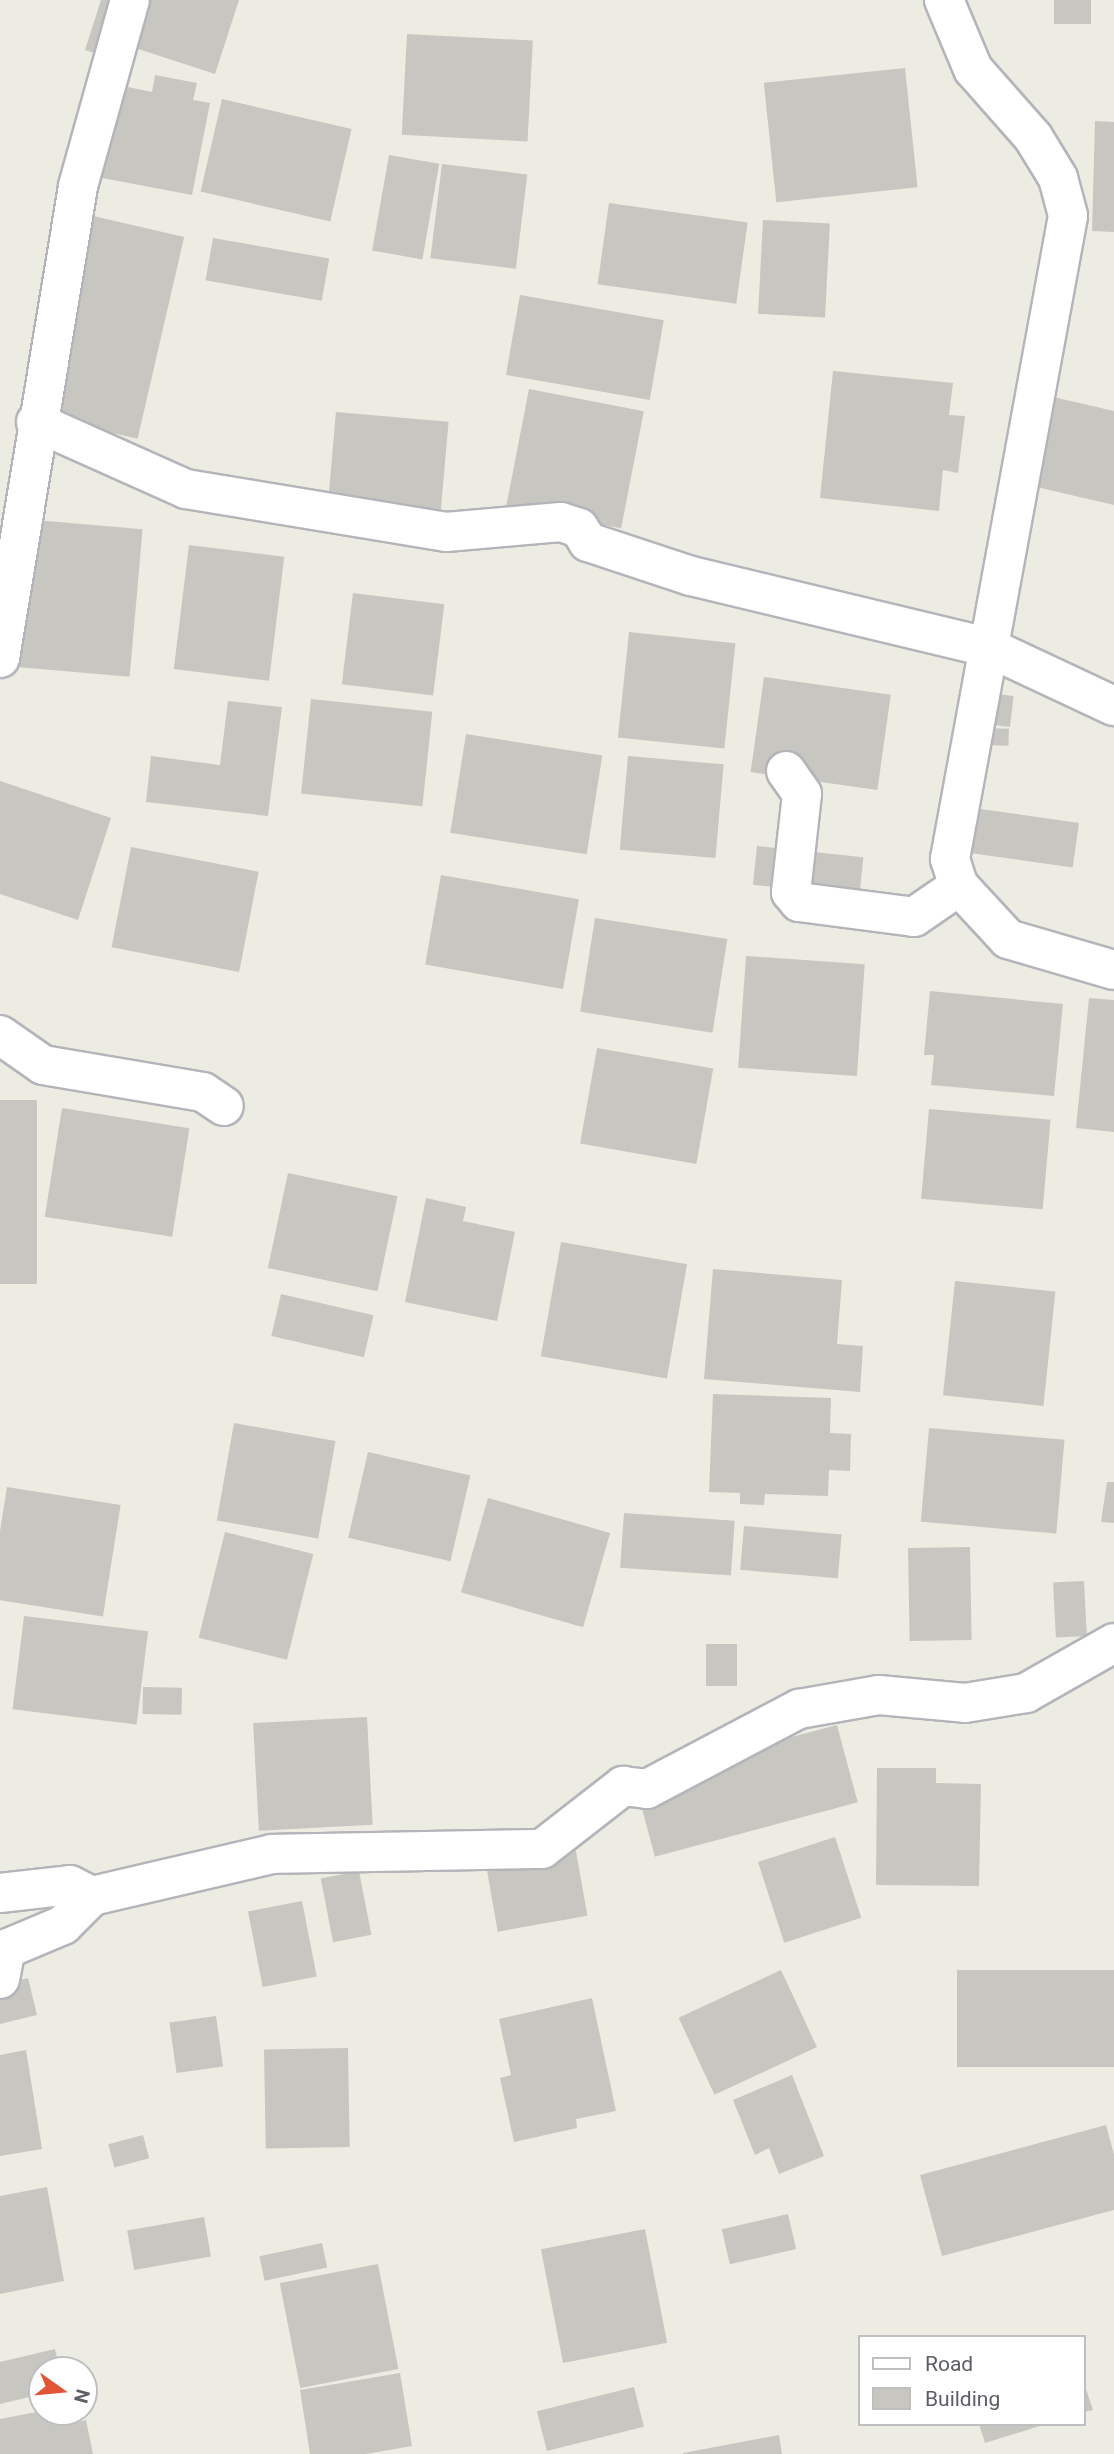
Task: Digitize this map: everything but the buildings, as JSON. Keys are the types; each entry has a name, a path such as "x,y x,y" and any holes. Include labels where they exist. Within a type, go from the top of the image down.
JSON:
{"street":[{"path":"0,658 36,422 78,186 130,0"},
{"path":"944,0 973,69 1033,137 1058,178 1068,216 950,859 959,886 1008,939 1114,970"},
{"path":"36,422 186,489 446,532 561,522 579,528 588,542 691,576 990,648 1114,706"},
{"path":"786,771 802,794 791,892 799,902 914,917 959,886"},
{"path":"0,1035 43,1065 203,1092 225,1105"},
{"path":"0,1979 6,1949 64,1925 92,1896 272,1854 542,1849 623,1786 647,1789 799,1709 879,1695 965,1703 1026,1693 1114,1643"},
{"path":"0,1893 70,1885 92,1896"}]}
